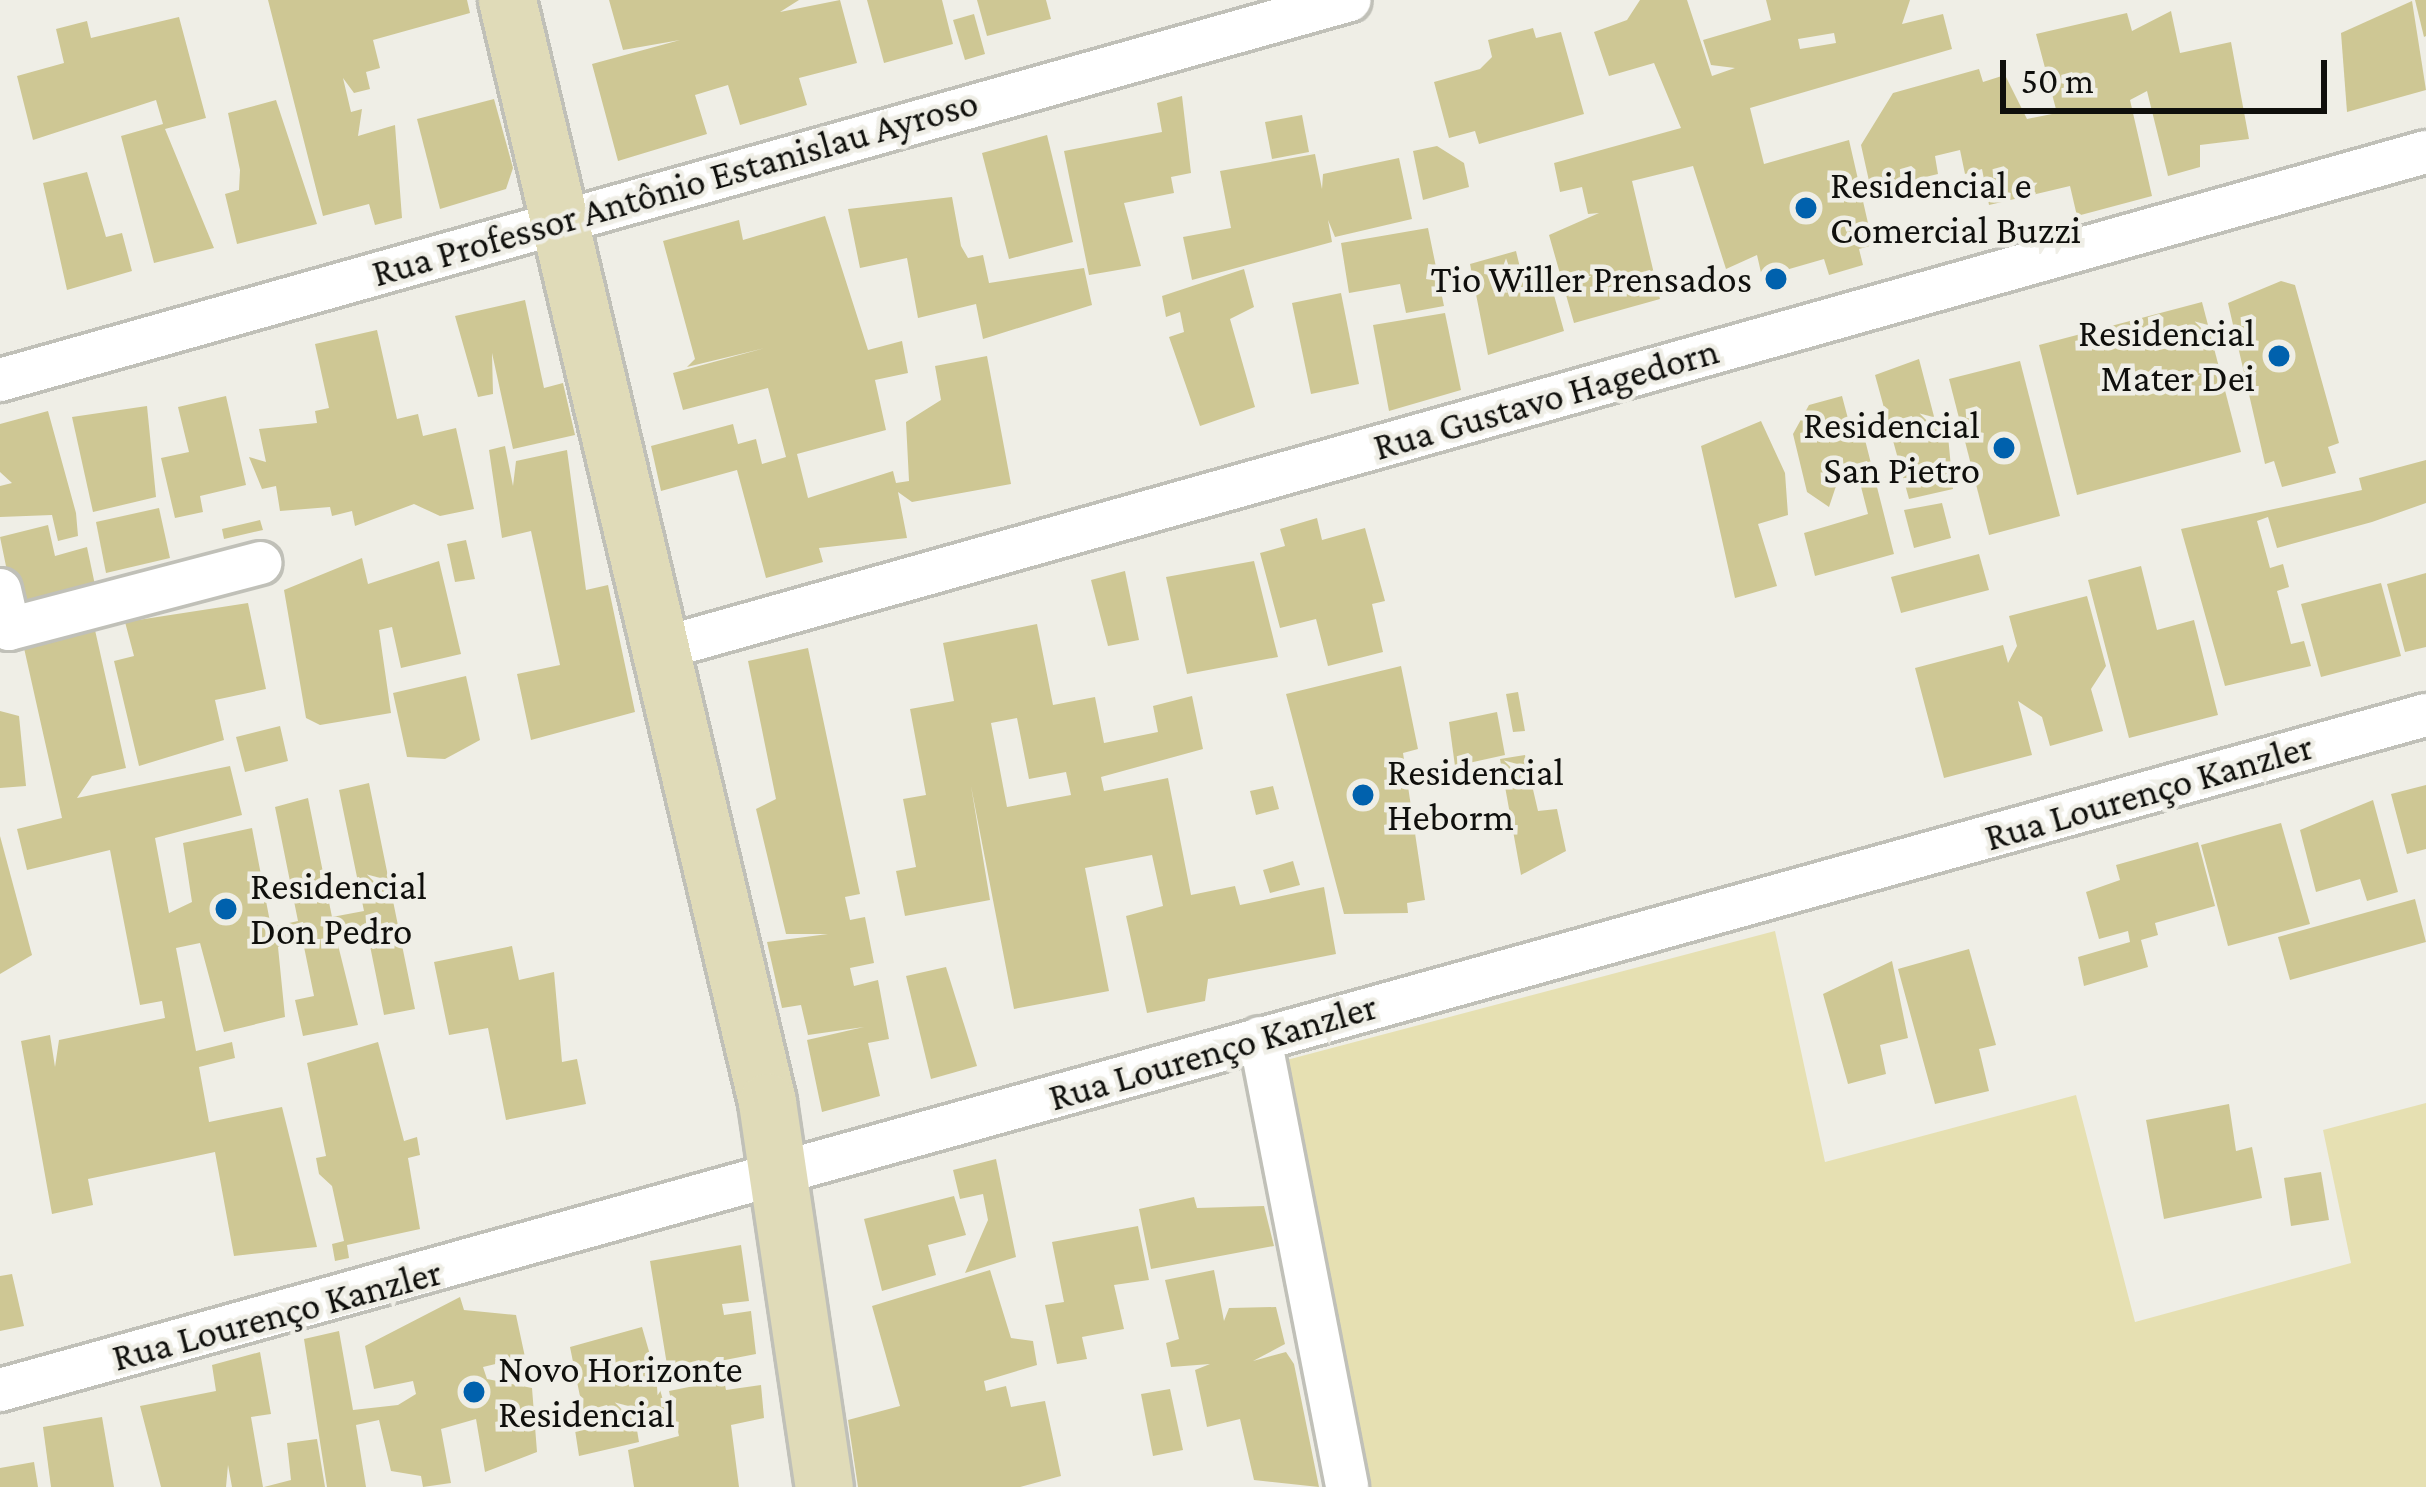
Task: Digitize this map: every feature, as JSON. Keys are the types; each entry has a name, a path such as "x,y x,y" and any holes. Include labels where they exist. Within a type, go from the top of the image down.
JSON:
{"main road":[{"path":"507,0 566,218 667,647 781,1175 824,1487"}],"street":[{"name":"Rua Professor Antônio Estanislau Ayroso","path":"0,380 1350,0"},
{"name":"Rua Gustavo Hagedorn","path":"667,647 2426,152"},
{"path":"0,590 9,629 261,563"},
{"name":"Rua Lourenço Kanzler","path":"0,1390 2426,715"},
{"path":"1260,1038 1347,1487"}],"shaded area":[{"path":"1775,931 1825,1162 2076,1095 2135,1322 2351,1263 2323,1130 2426,1103 2426,1487 1362,1487 1279,1062"}],"building":[{"path":"268,0 467,0 470,13 373,40 380,68 366,72 370,89 354,93 343,78 351,112 362,109 358,136 395,125 402,218 375,225 369,204 323,216"},
{"path":"609,0 799,0 780,12 840,0 857,63 799,78 807,105 740,125 728,85 695,95 707,134 618,161 592,64 680,40 623,50"},
{"path":"867,0 942,0 953,44 884,63"},
{"path":"977,0 1046,0 1051,19 987,36"},
{"path":"1640,0 1687,0 1712,76 1735,68 1711,65 1703,40 1771,20 1766,0 1910,0 1902,24 1943,14 1952,49 1750,108 1764,164 1849,140 1873,245 1859,249 1863,265 1829,275 1824,259 1762,277 1757,255 1726,269 1693,166 1632,181 1660,299 1574,323 1549,235 1599,213 1588,214 1582,187 1560,192 1554,163 1681,128 1654,63 1609,76 1594,32 1627,20","holes":["1834,33 1836,43 1800,49 1798,39"]},
{"path":"2415,0 2426,0 2424,37"},
{"path":"2412,1 2426,90 2347,112 2341,33"},
{"path":"2171,11 2180,53 2231,42 2249,139 2200,145 2200,167 2168,176 2147,91 2130,100 2152,196 2077,216 2070,186 1989,205 1982,169 1965,174 1960,150 1935,156 1938,174 1871,190 1861,145 1893,93 1979,69 1983,82 2005,75 2027,119 2057,113 2036,34 2127,13 2132,31"},
{"path":"974,14 985,54 965,60 953,20"},
{"path":"179,17 206,118 165,129 214,248 154,263 121,136 163,124 156,100 33,140 17,76 64,63 56,29 87,21 91,38"},
{"path":"1533,28 1536,38 1561,32 1584,114 1479,144 1475,131 1449,138 1434,82 1480,69 1492,57 1488,40"},
{"path":"1182,96 1191,173 1171,177 1174,193 1124,203 1141,266 1089,275 1064,151 1162,132 1157,103"},
{"path":"494,99 513,168 506,189 440,209 417,119"},
{"path":"276,100 317,224 237,244 225,194 239,190 240,170 228,113"},
{"path":"1302,115 1309,152 1272,159 1265,122"},
{"path":"1047,135 1073,242 1009,259 982,153"},
{"path":"1437,146 1464,163 1469,187 1423,200 1413,151"},
{"path":"1315,154 1322,189 1323,174 1399,158 1412,219 1335,237 1328,220 1332,242 1192,280 1183,237 1231,228 1220,171"},
{"path":"87,172 106,237 122,233 132,271 67,290 43,183"},
{"path":"952,197 961,246 968,258 983,255 989,283 1084,268 1092,305 983,339 976,304 918,318 907,258 860,268 848,209"},
{"path":"825,216 868,350 902,341 908,373 875,380 886,430 797,454 808,498 893,471 896,483 909,481 906,422 941,400 935,366 987,356 1011,484 912,502 898,492 907,538 819,548 823,562 766,578 737,470 661,491 651,446 733,424 738,444 756,439 762,464 786,457 768,388 683,410 673,373 765,348 687,367 695,359 663,241 739,220 743,240"},
{"path":"1428,228 1444,306 1406,313 1400,284 1349,293 1341,243"},
{"path":"1516,251 1522,276 1547,270 1564,331 1488,355 1470,264"},
{"path":"1244,269 1254,307 1230,319 1255,407 1200,426 1169,337 1184,332 1180,312 1166,317 1162,296"},
{"name":"Residencial Mater Dei","path":"2281,281 2295,285 2339,443 2328,447 2336,473 2282,487 2274,461 2265,464 2228,303"},
{"path":"1341,293 1359,384 1311,394 1292,303"},
{"path":"525,300 544,388 563,383 575,435 513,449 492,353 493,394 478,397 455,316"},
{"path":"2202,302 2241,452 2077,495 2039,345"},
{"path":"1445,313 1461,390 1389,411 1373,325"},
{"path":"377,330 397,419 418,414 423,436 456,428 474,509 440,516 414,504 355,526 352,511 332,516 330,507 280,511 276,486 262,489 249,457 266,462 259,429 317,423 315,411 329,408 315,344"},
{"path":"1919,359 1937,428 1947,425 1953,489 1909,499 1875,375"},
{"name":"Residencial San Pietro","path":"2020,361 2060,516 1989,535 1949,379"},
{"path":"226,396 246,485 200,496 203,512 175,518 161,458 189,452 178,407"},
{"path":"1842,396 1851,430 1862,428 1894,554 1815,576 1804,533 1868,514 1859,479 1837,483 1829,507 1807,492 1793,434 1809,405"},
{"path":"147,406 156,497 93,512 72,417"},
{"path":"48,411 78,536 58,541 52,515 0,517 0,486 12,483 0,472 0,424"},
{"path":"1761,421 1785,473 1788,515 1758,524 1777,586 1735,598 1701,446"},
{"path":"505,446 513,486 516,461 567,450 586,590 608,585 635,712 531,740 517,674 560,665 531,531 502,538 489,450"},
{"path":"2426,460 2426,503 2277,548 2268,517 2257,521 2270,568 2283,564 2289,587 2277,591 2291,644 2304,641 2311,666 2225,686 2181,529 2362,490 2359,478"},
{"path":"1942,503 1951,538 1914,548 1904,510"},
{"path":"159,508 170,558 106,573 96,522"},
{"path":"1317,518 1322,540 1365,528 1385,601 1372,604 1383,652 1328,666 1316,619 1280,628 1260,553 1285,546 1280,529"},
{"path":"260,520 263,530 224,539 222,529"},
{"path":"48,525 55,556 87,547 95,585 14,605 0,537"},
{"path":"466,540 475,579 455,582 447,544"},
{"path":"1979,554 1989,590 1901,613 1891,577"},
{"path":"362,558 368,584 439,561 461,654 401,668 392,627 379,630 391,713 320,725 306,718 284,590"},
{"path":"1254,561 1278,657 1187,674 1166,577"},
{"path":"2141,566 2157,630 2194,620 2218,715 2129,738 2088,580"},
{"path":"1125,571 1139,640 1108,646 1091,580"},
{"path":"2426,573 2426,647 2405,652 2387,584"},
{"path":"2381,583 2401,656 2321,677 2301,604"},
{"path":"2087,596 2106,666 2091,689 2103,731 2050,746 2042,717 2018,701 2032,755 1944,778 1915,668 2003,645 2008,663 2017,646 2009,616"},
{"path":"248,603 266,689 215,700 224,740 139,766 114,661 134,656 125,622"},
{"path":"1037,624 1053,705 1095,697 1104,743 1158,732 1153,706 1192,696 1203,749 1101,777 1104,791 1168,778 1191,895 1235,886 1240,905 1324,887 1336,954 1208,979 1205,1001 1147,1013 1126,916 1163,906 1152,855 1085,868 1109,991 1014,1009 971,786 990,900 905,916 896,871 916,867 903,799 926,795 910,709 954,701 943,643","holes":["1017,718 1029,779 1066,772 1071,795 1007,807 991,723"]},
{"path":"95,630 126,768 92,776 77,798 230,766 242,815 155,838 169,913 192,902 183,843 252,828 271,927 298,921 275,807 308,798 332,917 364,911 339,790 369,783 415,1009 384,1015 367,931 336,937 358,1025 303,1036 295,1000 314,996 303,942 278,947 285,1017 224,1032 200,943 176,948 196,1051 232,1042 235,1058 199,1067 209,1122 282,1107 317,1247 234,1256 215,1152 88,1179 93,1205 52,1214 21,1041 50,1035 55,1067 59,1040 165,1018 162,1001 140,1005 110,850 27,870 17,829 62,818 24,648"},
{"path":"808,648 860,894 845,897 850,920 865,917 874,963 850,968 854,986 878,980 889,1039 868,1043 880,1096 822,1112 807,1040 864,1027 808,1035 801,1005 782,1008 767,942 828,934 786,934 756,809 776,799 748,661"},
{"name":"Residencial Heborm","path":"1401,666 1418,749 1403,753 1425,900 1407,903 1408,913 1344,914 1286,694"},
{"path":"466,676 480,740 445,759 407,757 393,693"},
{"path":"1518,692 1525,731 1513,732 1506,694"},
{"path":"0,711 19,716 26,786 0,788"},
{"path":"1497,712 1505,755 1455,766 1449,722"},
{"path":"280,726 288,761 245,772 236,737"},
{"path":"1525,755 1538,811 1557,809 1566,851 1521,875 1500,759"},
{"path":"2426,785 2426,849 2407,854 2391,794"},
{"path":"1273,786 1279,809 1256,815 1250,791"},
{"path":"2373,800 2398,892 2367,901 2360,879 2316,892 2300,830"},
{"path":"2281,823 2310,924 2228,946 2201,845"},
{"path":"0,836 32,955 0,974"},
{"path":"2198,842 2215,906 2155,923 2158,935 2141,940 2148,967 2084,986 2078,957 2130,942 2128,931 2099,939 2086,892 2120,880 2116,865"},
{"path":"1293,861 1300,885 1270,893 1263,870"},
{"path":"2415,899 2426,942 2290,980 2278,937"},
{"path":"512,946 519,980 554,972 562,1062 577,1059 586,1104 506,1120 488,1028 449,1035 434,962"},
{"path":"1969,949 1996,1045 1979,1049 1989,1091 1935,1104 1898,969"},
{"path":"1892,961 1908,1038 1880,1045 1886,1074 1848,1084 1823,994"},
{"path":"946,967 977,1066 931,1079 906,976"},
{"name":"Residencial Don Pedro","path":"378,1042 404,1141 417,1137 420,1155 408,1158 420,1229 347,1245 349,1258 335,1261 332,1244 344,1241 332,1186 319,1174 316,1158 326,1156 307,1063"},
{"path":"2229,1104 2236,1151 2252,1147 2262,1198 2164,1219 2146,1120"},
{"path":"996,1159 1016,1257 965,1273 988,1220 983,1194 960,1199 953,1170"},
{"path":"2321,1172 2329,1220 2291,1226 2284,1178"},
{"path":"954,1196 966,1235 928,1245 936,1275 882,1291 864,1219"},
{"path":"1194,1197 1197,1208 1264,1206 1274,1246 1151,1269 1139,1209"},
{"path":"1138,1226 1149,1280 1114,1285 1124,1329 1082,1337 1087,1359 1057,1364 1045,1305 1064,1302 1052,1242"},
{"path":"741,1245 749,1301 722,1304 724,1315 751,1311 756,1354 668,1371 650,1261"},
{"path":"990,1270 1011,1338 1033,1341 1037,1365 984,1381 986,1391 1006,1386 1011,1407 1045,1401 1061,1476 1020,1487 858,1487 848,1420 900,1406 872,1306"},
{"path":"1214,1270 1224,1321 1229,1308 1276,1307 1285,1344 1253,1361 1286,1352 1294,1364 1319,1487 1254,1480 1240,1419 1207,1427 1195,1370 1210,1364 1171,1367 1166,1343 1179,1339 1165,1280"},
{"path":"12,1274 24,1326 0,1331 0,1276"},
{"name":"Novo Horizonte Residencial","path":"460,1297 464,1310 516,1315 525,1357 483,1367 487,1379 532,1388 537,1452 485,1472 476,1419 441,1429 451,1483 423,1487 421,1476 391,1471 379,1420 356,1425 366,1487 327,1487 304,1339 339,1331 353,1410 398,1405 416,1394 413,1381 374,1389 365,1346"},
{"path":"642,1327 669,1421 637,1430 639,1442 579,1456 575,1430 586,1426 570,1347"},
{"path":"260,1352 271,1414 251,1417 263,1487 232,1487 228,1465 226,1487 161,1487 140,1406 216,1391 212,1365"},
{"path":"724,1380 726,1390 761,1385 764,1418 731,1425 739,1487 634,1487 628,1450 679,1436 669,1391"},
{"path":"1170,1389 1183,1450 1153,1456 1141,1394"},
{"path":"102,1417 114,1487 51,1487 43,1427"},
{"path":"317,1439 325,1487 264,1487 291,1480 287,1443"},
{"path":"34,1462 38,1487 0,1487 0,1468"}],"place":[{"name":"Residencial e Comercial Buzzi","path":"1806,208"},
{"name":"Tio Willer Prensados","path":"1776,279"},
{"name":"Residencial Mater Dei","path":"2279,356"},
{"name":"Residencial San Pietro","path":"2004,448"},
{"name":"Residencial Heborm","path":"1363,795"},
{"name":"Residencial Don Pedro","path":"226,909"},
{"name":"Novo Horizonte Residencial","path":"474,1392"}]}
